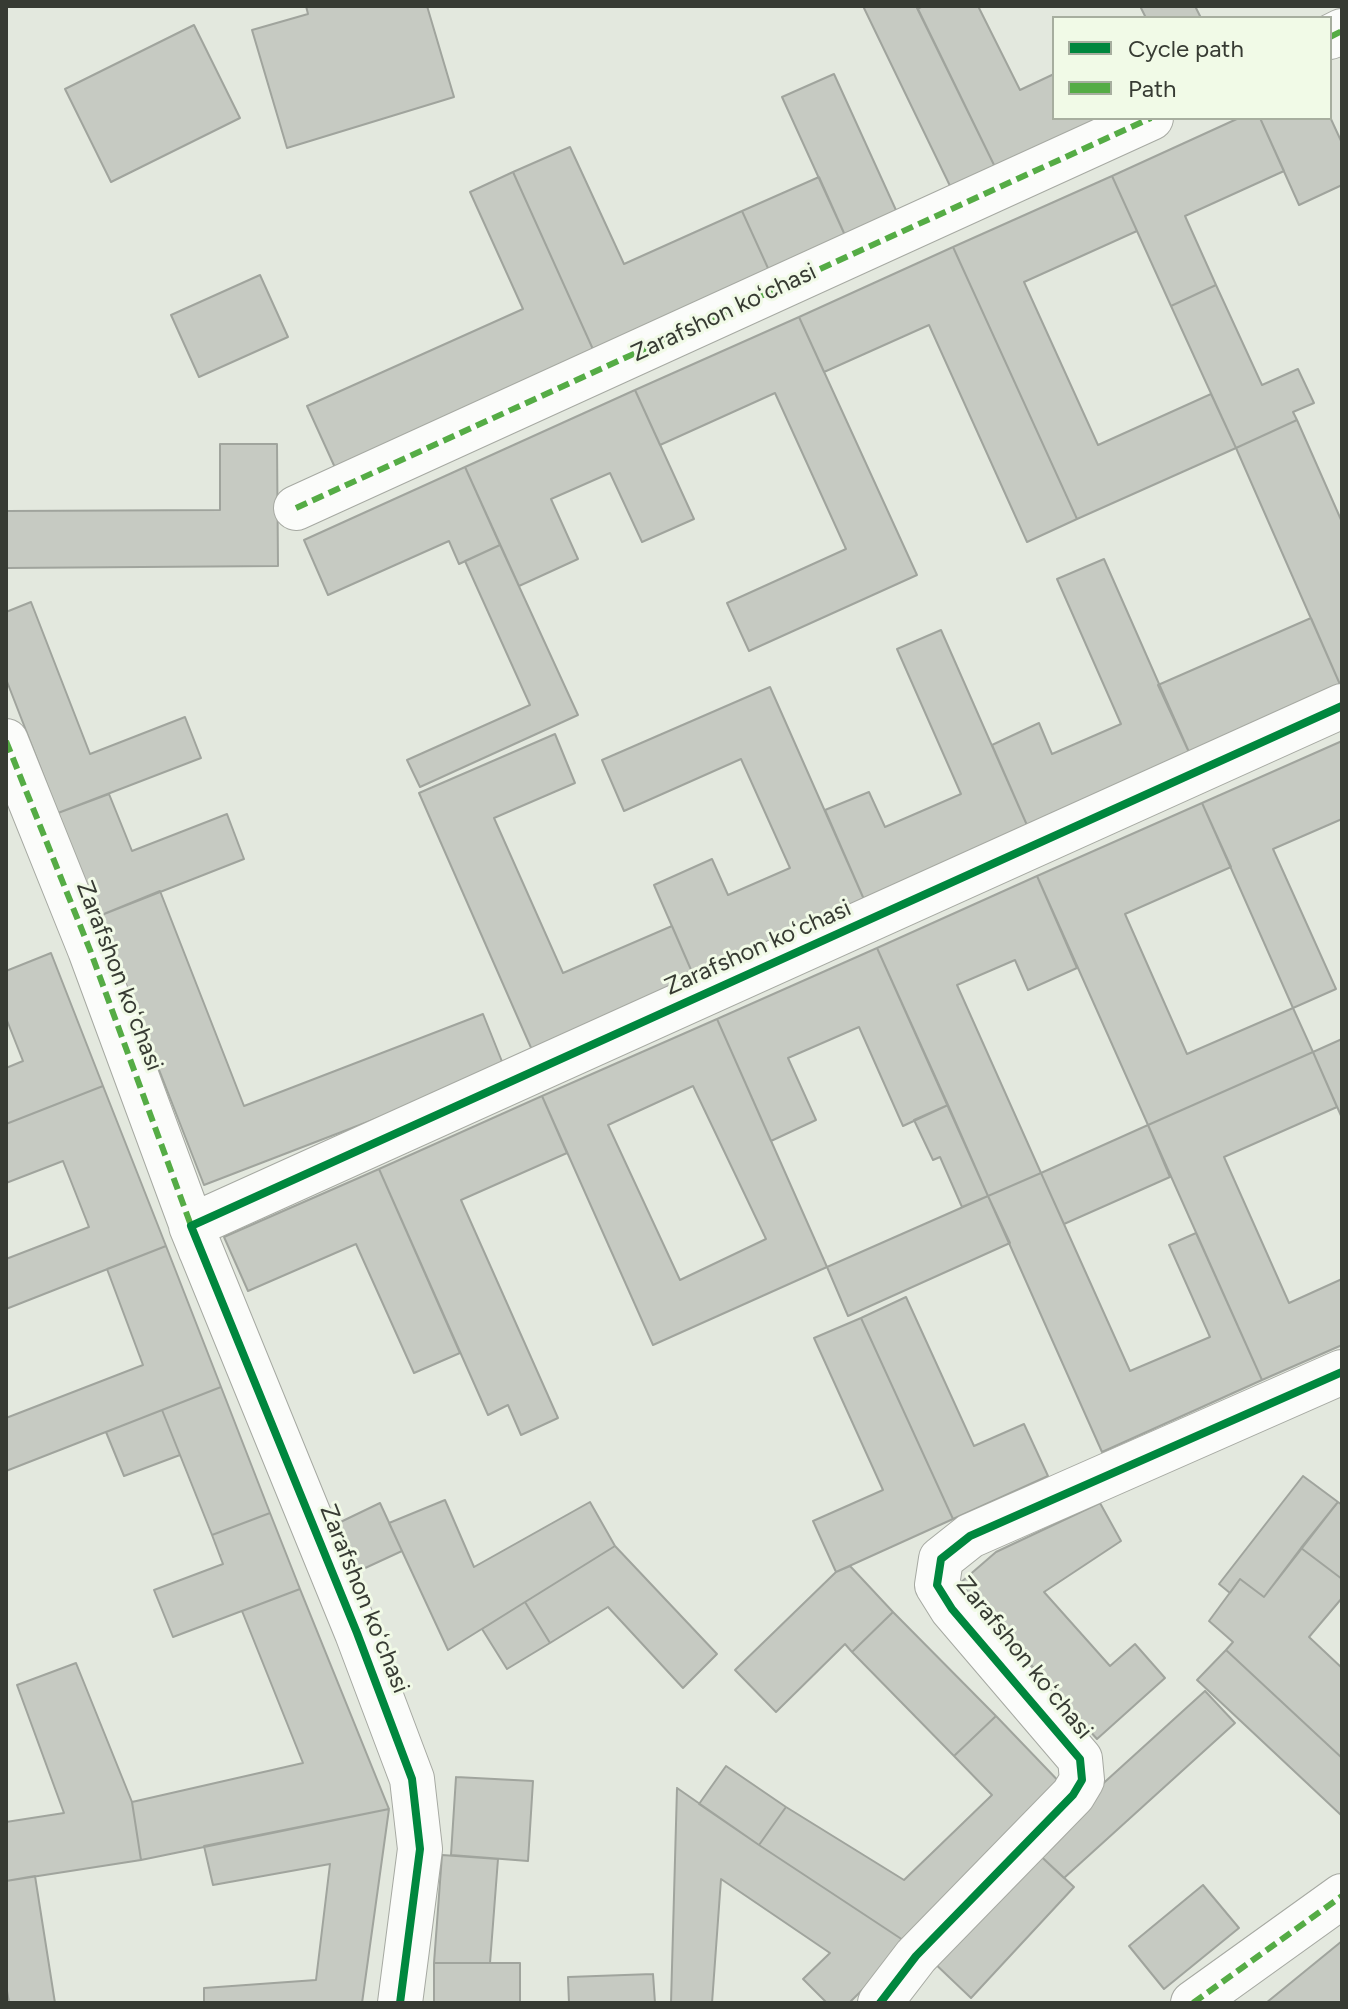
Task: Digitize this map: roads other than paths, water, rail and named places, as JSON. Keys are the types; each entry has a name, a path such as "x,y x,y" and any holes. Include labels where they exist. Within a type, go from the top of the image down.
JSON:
{"street":[{"name":"Zarafshon koʻchasi","path":"296,508 1147,120"},
{"name":"Zarafshon koʻchasi","path":"191,1226 1342,706"},
{"name":"Zarafshon koʻchasi","path":"6,741 90,950 191,1226 357,1633 412,1779 420,1849 400,2003"},
{"name":"Zarafshon koʻchasi","path":"880,2003 916,1956 1073,1795 1082,1780 1080,1759 937,1585 941,1559 970,1536 1342,1372"},
{"path":"1193,2003 1342,1896"}]}
